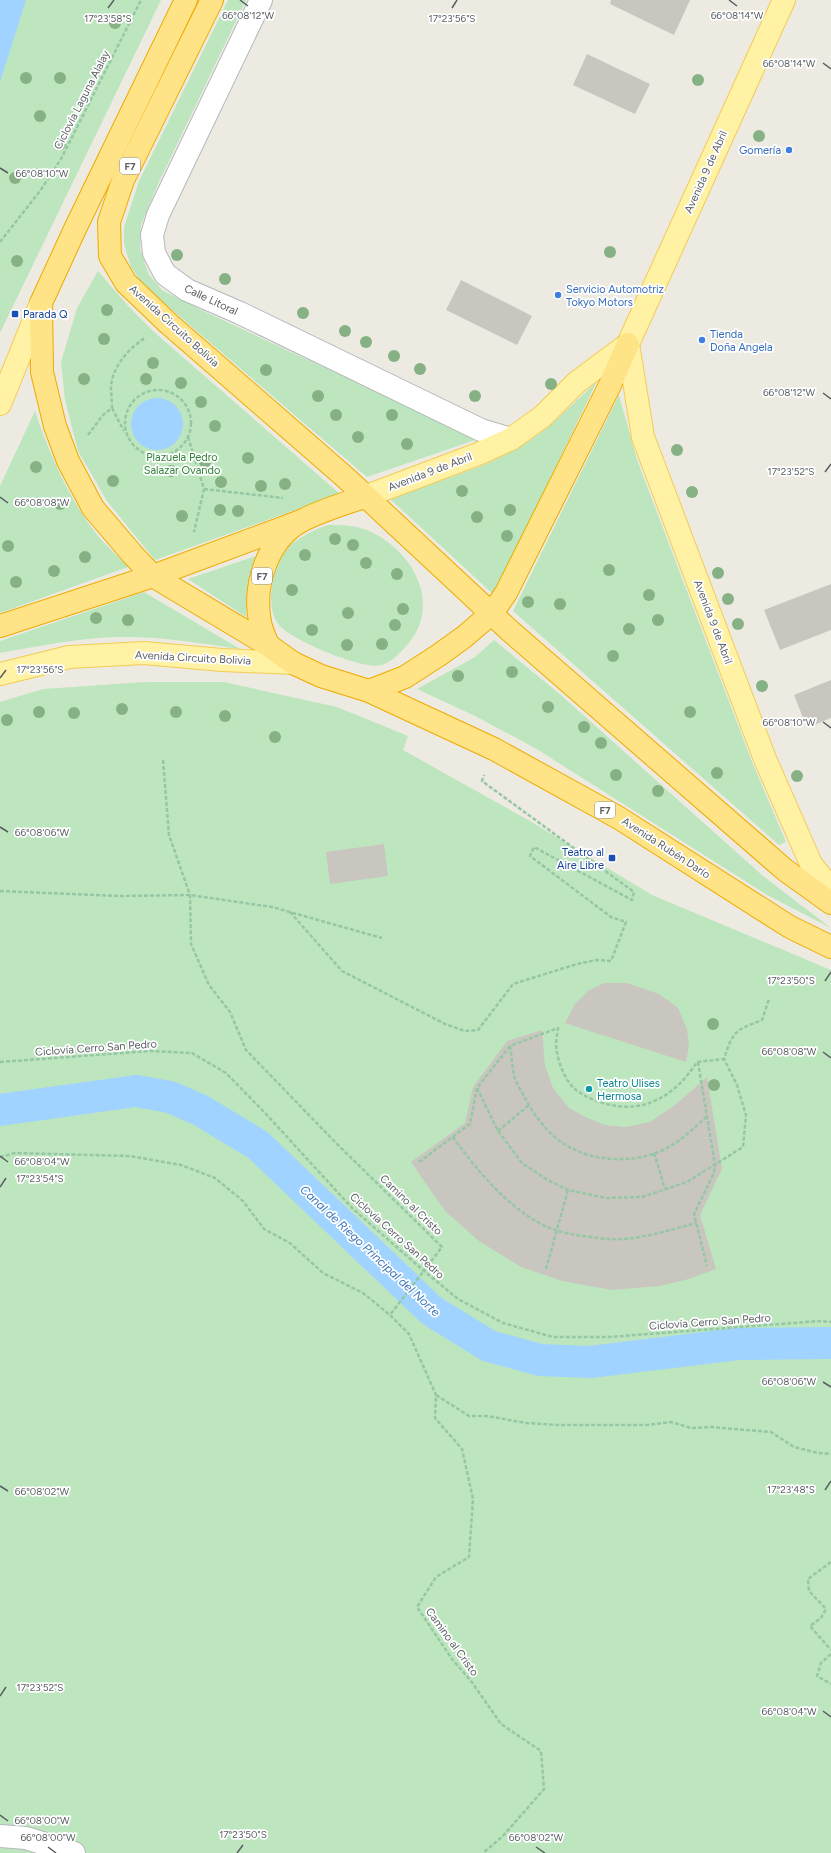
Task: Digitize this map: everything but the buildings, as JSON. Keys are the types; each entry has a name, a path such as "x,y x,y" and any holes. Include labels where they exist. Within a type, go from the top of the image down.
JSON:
{"highway":[{"name":"F7","path":"41,303 186,0"},
{"name":"Avenida Circuito Bolivia","path":"212,0 123,180 109,222 110,256 126,283 169,324 346,478 364,497 492,613"},
{"path":"41,303 42,372 54,426 68,461 93,508 153,576 268,645"},
{"path":"369,691 405,677 464,637 492,613 506,593 609,387 628,344"},
{"name":"F7","path":"364,497 301,521 276,541 264,568 258,594 260,622 268,645 293,663 321,676 369,691"},
{"path":"0,626 153,576 301,521"},
{"path":"492,613 780,866 831,902"},
{"name":"Avenida Rubén Darío","path":"369,691 494,749 619,818 790,928 831,947"}],"main road":[{"name":"Avenida 9 de Abril","path":"364,497 478,454 511,439 543,416 577,382 628,344 784,0"},
{"path":"0,404 41,303"},
{"name":"Avenida 9 de Abril","path":"628,344 643,437 766,759 811,864 831,889"},
{"name":"Avenida Circuito Bolivia","path":"0,674 69,657 144,653 222,660 293,663"}],"street":[{"name":"Calle Litoral","path":"261,0 158,215 152,235 154,253 166,274 187,290 240,313 481,430 511,439"},
{"path":"0,1836 26,1838 74,1853"}],"path":[{"name":"Ciclovía Laguna Alalay","path":"0,242 40,191 61,159 141,0"},
{"path":"125,433 124,423 126,412 131,403 139,396 149,391 160,390 170,392 180,398 186,406 190,416 191,426 188,437 181,446 172,453 161,456 150,456 139,451 131,443 125,433 112,408 111,384 121,360 136,344 148,336"},
{"path":"85,439 92,427 112,408"},
{"path":"188,437 204,489 193,534"},
{"path":"204,489 285,498"},
{"path":"290,912 342,971 445,1024 466,1031 478,1030 513,984 577,964 596,960 611,961 626,922 611,917 530,856 534,847 632,900 634,892 482,781 494,749"},
{"name":"Camino al Cristo","path":"163,760 169,835 190,895 191,944 209,985 230,1012 246,1050 337,1144 442,1247 391,1314 409,1334 436,1395 435,1418 462,1449 473,1499 468,1557 436,1577 417,1607 452,1659 472,1682 501,1724 541,1751 544,1789 504,1836 483,1853"},
{"path":"0,892 118,896 190,895 272,907 382,938"},
{"path":"478,1088 498,1131 522,1163 546,1179 568,1190 606,1198 642,1197 687,1182 743,1147 746,1115 737,1085 724,1060 730,1039 740,1028 762,1020 769,999"},
{"path":"419,1162 470,1124 478,1088 510,1046 558,1028 556,1052 563,1073 575,1090 594,1100 613,1105 633,1106 652,1102 671,1092 688,1075 698,1062 724,1060"},
{"path":"510,1046 516,1079 529,1105 544,1127 564,1144 588,1155 619,1158 641,1157 664,1150 685,1136 706,1117"},
{"name":"Ciclovía Cerro San Pedro","path":"0,1062 150,1051 192,1053 226,1073 267,1115 352,1208 424,1271 458,1299 503,1323 553,1336 609,1337 820,1321 831,1322"},
{"path":"698,1062 715,1165 714,1173 694,1214 707,1266"},
{"path":"498,1131 529,1105"},
{"path":"454,1137 471,1162 494,1188 530,1217 558,1231 610,1239 648,1236 696,1223"},
{"path":"0,1157 15,1153 130,1156 181,1165 215,1178 243,1201 264,1229 290,1243 323,1273 363,1293 391,1314"},
{"path":"654,1153 665,1189"},
{"path":"546,1269 558,1231 568,1190"},
{"path":"436,1395 469,1416 487,1416 526,1423 558,1425 648,1425 671,1422 691,1428 711,1427 771,1432 794,1447 831,1454"},
{"path":"831,1562 808,1579 809,1591 826,1608 821,1618 810,1626 831,1650"},
{"path":"831,1654 821,1663 817,1676 831,1684"}],"green space":[{"path":"0,0 161,0 0,333"},
{"path":"228,0 246,0 158,184 141,225 140,249 149,275 162,290 199,309 478,439 367,477 143,285 131,267 124,244 124,227 139,181"},
{"name":"Plazuela Pedro Salazar Ovando","path":"98,271 129,307 154,332 340,494 155,560 107,501 78,451 65,400 61,362 77,308"},
{"path":"597,381 494,595 388,497 469,471 508,454 543,431"},
{"path":"619,395 637,460 752,762 786,842 779,845 513,611"},
{"path":"35,411 54,461 69,492 98,536 128,567 0,613 0,486"},
{"path":"328,525 360,528 381,537 395,548 408,562 417,577 422,594 423,611 418,628 408,644 386,664 373,666 345,659 329,653 298,639 287,632 280,626 275,618 271,598 272,587 274,576 282,557 287,549 300,538"},
{"path":"256,556 247,590 246,617 188,579"},
{"path":"144,592 240,649 164,639 118,637 73,641 0,653 0,641"},
{"path":"494,640 562,696 763,876 831,928 767,895 535,748 475,716 417,689 475,657"},
{"path":"145,682 224,682 337,707 408,736 403,750 530,821 652,895 831,970 831,1853 0,1853 0,702 43,689"}],"water":[{"path":"0,0 26,0 0,82"},
{"path":"157,398 167,400 175,406 181,414 183,424 181,434 175,442 167,448 157,450 147,448 139,442 133,434 131,424 133,414 139,406 147,400"}],"waterway":[{"name":"Canal de Riego Principal del Norte","path":"0,1110 136,1091 170,1097 200,1110 258,1145 432,1311 489,1346 540,1360 590,1362 738,1344 831,1343"}],"place":[{"name":"Gomería","path":"789,150"},
{"name":"Servicio Automotriz Tokyo Motors","path":"558,295"},
{"name":"Parada Q","path":"15,314"},
{"name":"Tienda Doña Angela","path":"702,340"},
{"name":"Teatro al Aire Libre","path":"612,858"},
{"name":"Teatro Ulises Hermosa","path":"589,1089"}]}
